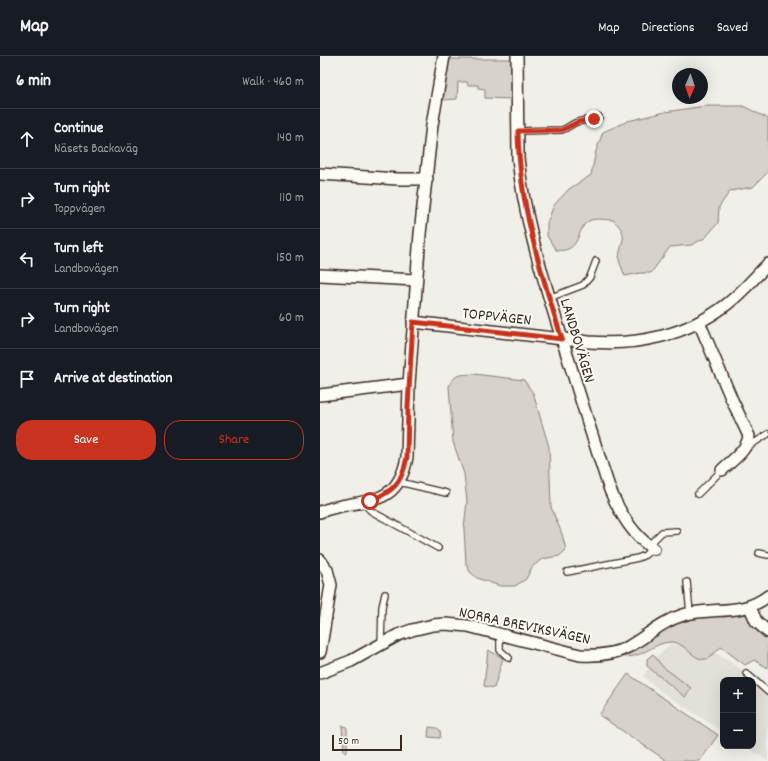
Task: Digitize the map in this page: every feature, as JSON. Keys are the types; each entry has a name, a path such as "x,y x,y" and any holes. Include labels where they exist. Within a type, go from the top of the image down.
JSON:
{"street":[{"path":"320,512 327,509 363,503 378,498 394,488 403,475 407,457 409,384 420,234 432,125 444,56"},
{"name":"LANDBOVÄGEN","path":"517,56 519,166 524,199 536,253 614,500 631,525 651,547"},
{"path":"320,174 398,179 426,179"},
{"name":"TOPPVÄGEN","path":"413,322 605,343 632,342 655,338 699,322 727,304 768,264"},
{"path":"320,275 416,280"},
{"path":"699,322 749,436 745,448 722,470"},
{"path":"320,394 409,384"},
{"path":"320,560 327,570 331,585 326,601 320,652"},
{"name":"NORRA BREVIKSVÄGEN","path":"320,673 351,661 398,635 433,624 457,625 500,634 580,655 600,656 620,651 668,620 690,613 739,609 756,604 768,596"},
{"path":"750,606 756,621 768,632"}],"lane":[{"path":"518,131 562,130 578,122 599,117"},
{"path":"549,298 583,285 590,277 596,261"},
{"path":"745,448 768,434"},
{"path":"698,494 722,470"},
{"path":"399,482 446,493"},
{"path":"363,503 371,511 438,548"},
{"path":"567,572 638,558 648,552 662,532 677,531"},
{"path":"759,553 768,554"},
{"path":"687,582 690,613"},
{"path":"381,645 382,607 386,594"},
{"path":"500,634 500,650 509,658"},
{"path":"746,673 768,692"}],"shaded area":[{"path":"450,59 510,59 513,64 512,99 485,98 485,89 478,88 478,85 468,85 467,82 458,82 457,99 443,100 447,64"},
{"path":"705,106 743,106 768,119 768,172 753,187 730,191 719,207 718,223 705,238 691,245 670,247 651,273 640,273 625,276 619,258 623,234 613,220 591,220 583,227 575,244 571,248 556,250 547,236 547,223 554,205 569,189 591,175 596,151 603,132 628,121 665,112"},
{"path":"474,374 524,380 533,393 549,447 551,507 562,534 566,550 559,556 542,559 532,567 526,579 515,586 500,586 477,578 470,572 466,564 464,529 467,501 464,474 453,442 449,386 456,377"},
{"path":"742,613 746,615 759,630 768,636 768,668 754,660 745,665 721,647 709,658 699,658 681,645 671,642 657,645 633,656 618,656 655,633 675,623 707,615"},
{"path":"670,644 709,649 754,677 720,677 720,730 659,690 643,676 659,654"},
{"path":"488,650 503,658 494,688 484,686"},
{"path":"653,654 662,666 691,688 685,697 647,666 647,659"},
{"path":"628,674 718,735 700,761 667,761 599,715"},
{"path":"756,678 768,686 768,761 749,749 756,749"},
{"path":"342,726 347,728 346,753 344,752"},
{"path":"429,727 440,730 440,738 428,737"}],"route":[{"path":"370,501 394,488 403,475 405,467 407,457 408,406 413,322 562,339 536,253 524,199 518,158 518,131 562,130 574,123 594,119"}]}
